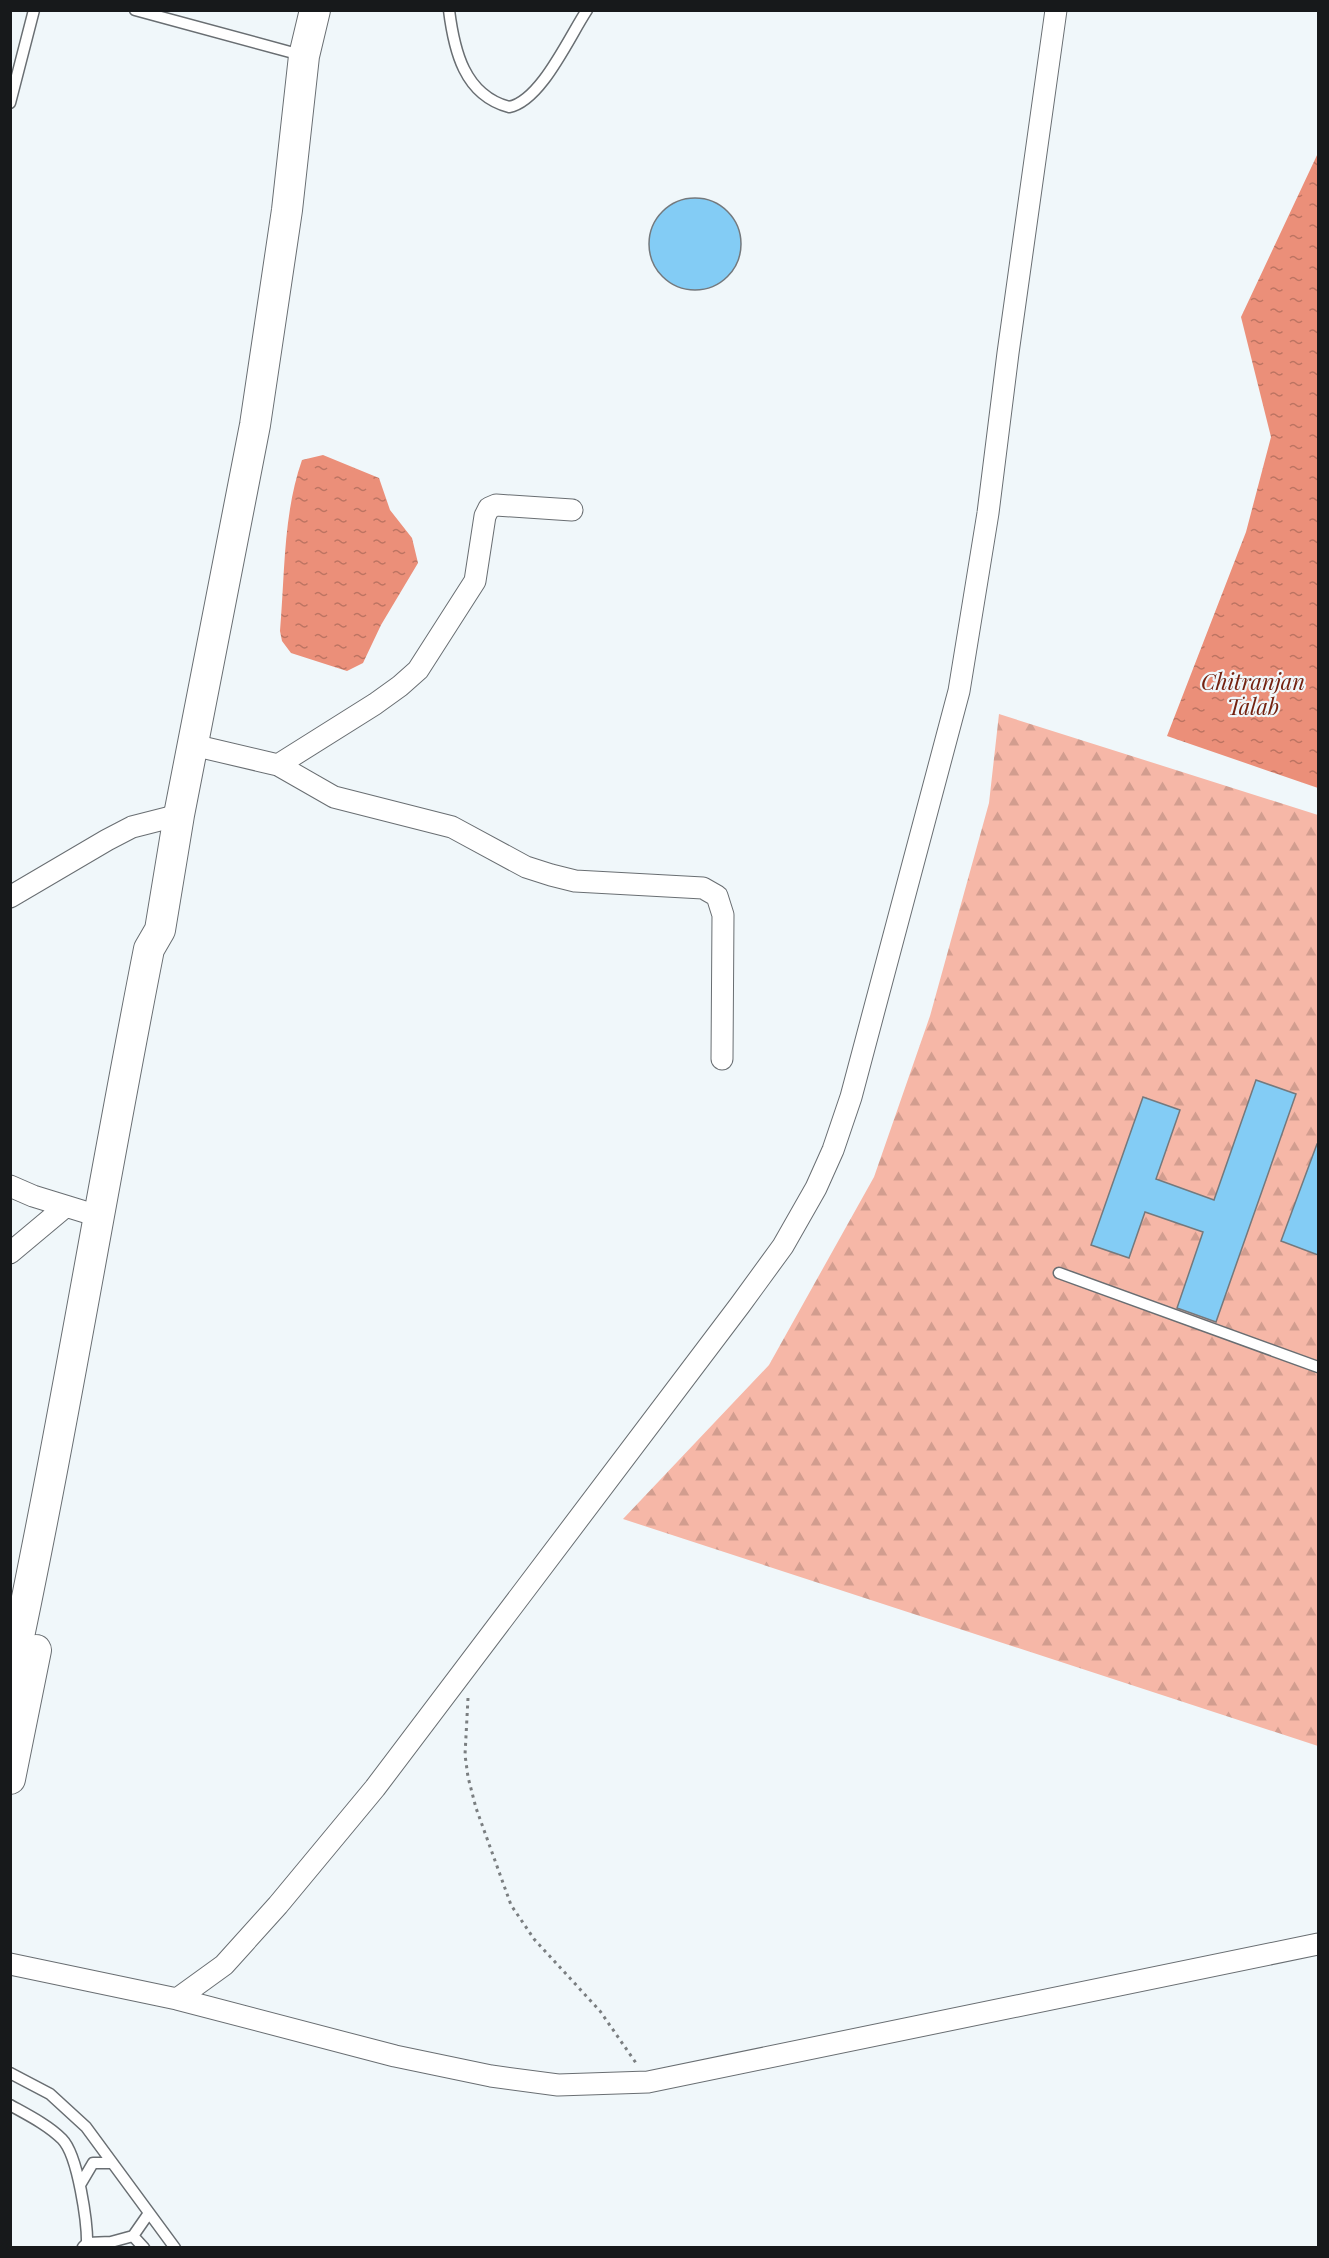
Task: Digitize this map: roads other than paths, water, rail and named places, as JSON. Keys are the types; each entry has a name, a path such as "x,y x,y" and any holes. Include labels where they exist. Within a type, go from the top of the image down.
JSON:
{"main road":[{"path":"10,1779 148,1044 164,951 160,930 178,815 255,425 287,210 304,56 315,10"},
{"path":"10,1679 38,1548 149,949 160,930"}],"street":[{"path":"177,1999 224,1965 278,1905 375,1788 783,1246 816,1188 851,1097 959,691 988,513 1056,10"},
{"path":"278,765 384,698 418,670 475,582 485,516 489,508 496,505 572,510"},
{"path":"193,745 278,765 334,797 452,826 526,867 550,875 574,880 689,885 711,892 717,896 723,915 722,1059"},
{"path":"10,897 132,827 178,815"},
{"path":"10,1186 65,1207 98,1216"},
{"path":"10,1253 65,1207"},
{"path":"10,1964 177,1999 395,2056 492,2076 558,2085 648,2082 1318,1944"}],"lane":[{"path":"10,104 34,10"},
{"path":"135,10 304,56"},
{"path":"449,10 453,43 466,75 490,99 509,107 528,99 543,81 587,10"},
{"path":"1059,1273 1318,1367"},
{"path":"10,2073 50,2094 86,2127 175,2247"},
{"path":"10,2105 37,2120 63,2140 80,2185 88,2227 86,2246 111,2245 133,2236 149,2213"},
{"path":"80,2185 93,2163 112,2163"},
{"path":"133,2236 144,2247"}],"water":[{"name":"Chitranjan Talab","path":"1318,153 1318,788 1167,736 1246,532 1271,437 1241,317"},
{"path":"323,455 379,478 390,510 412,538 418,563 381,625 363,663 347,671 291,653 282,641 280,631 291,501 302,460"}]}
